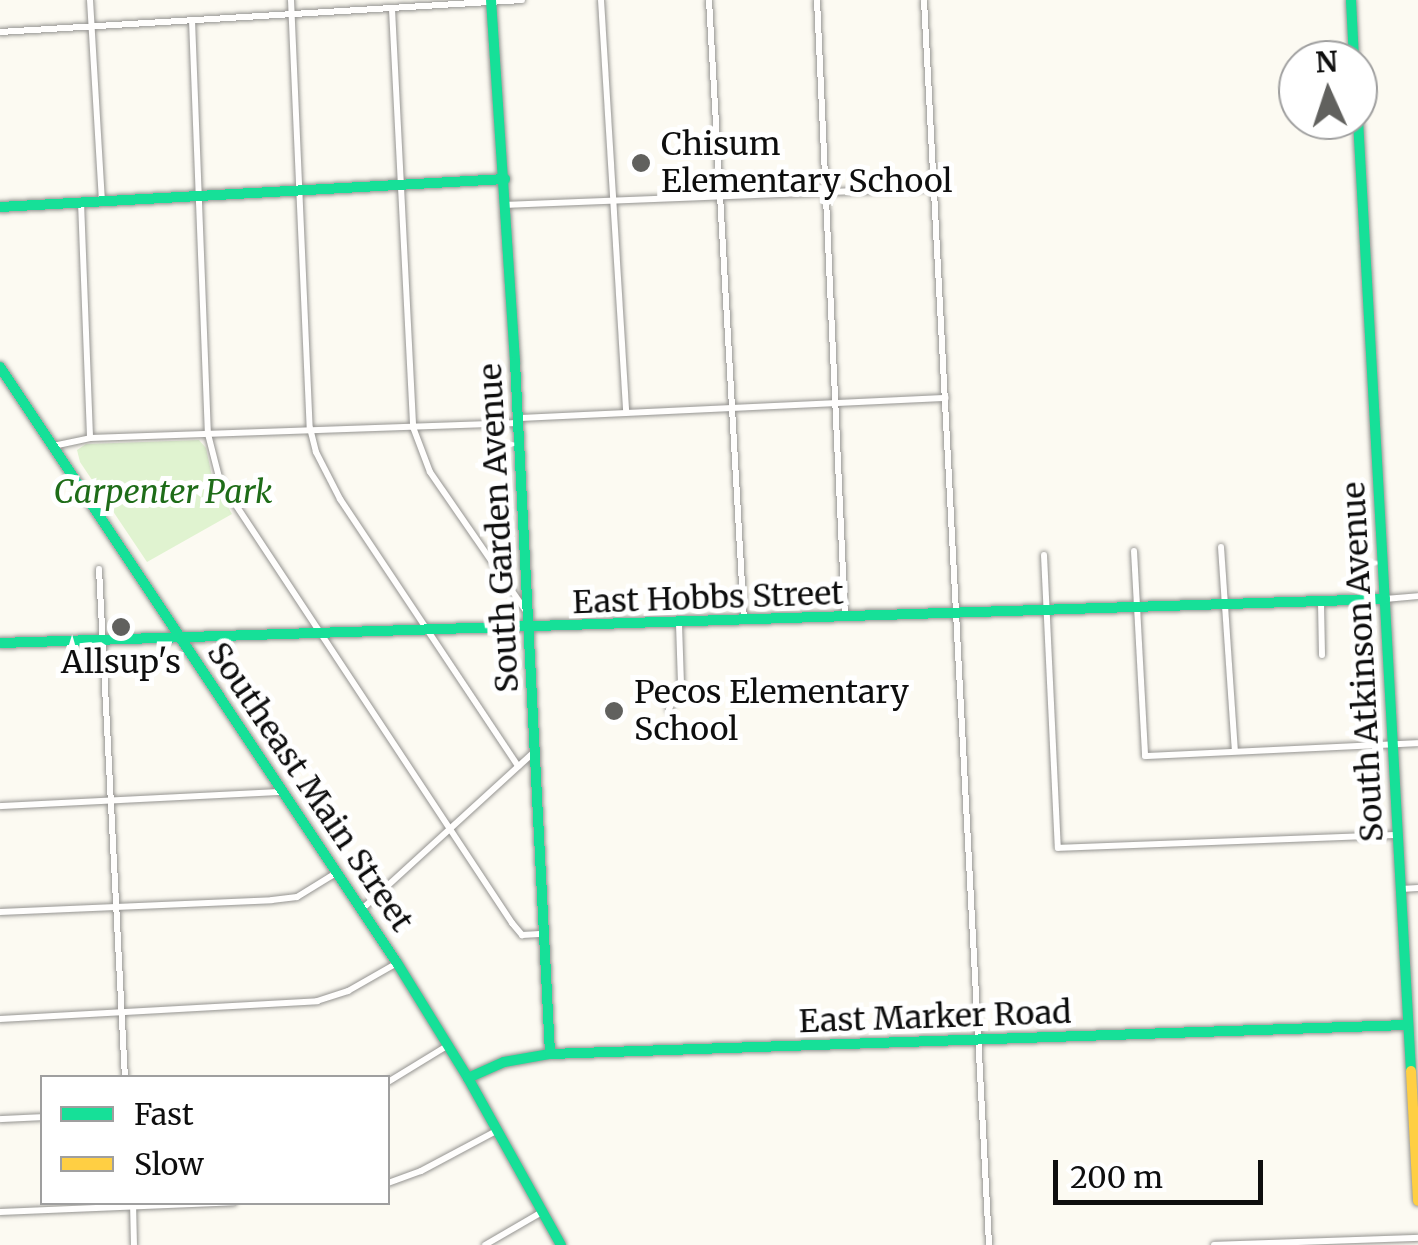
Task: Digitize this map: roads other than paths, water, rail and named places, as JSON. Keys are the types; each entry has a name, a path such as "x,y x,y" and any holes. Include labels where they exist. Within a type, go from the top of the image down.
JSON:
{"street":[{"path":"90,0 102,201"},
{"path":"291,0 310,428 325,476 516,763"},
{"path":"0,32 522,0"},
{"path":"601,0 626,410"},
{"path":"709,0 744,621"},
{"path":"817,0 846,618"},
{"path":"924,0 989,1245"},
{"path":"1351,0 1353,40"},
{"name":"South Garden Avenue","path":"491,1 529,615 550,1054"},
{"path":"392,9 413,427 430,472 529,615"},
{"path":"192,20 208,434 226,492 522,935 545,934"},
{"name":"South Atkinson Avenue","path":"1359,140 1418,1201"},
{"path":"0,207 504,179"},
{"path":"506,205 935,188"},
{"path":"80,202 90,438"},
{"name":"Southeast Main Street","path":"0,367 397,963 468,1078 560,1245"},
{"path":"53,446 90,438 413,427 626,410 946,398"},
{"path":"1221,548 1235,750"},
{"path":"1134,551 1145,756 1418,743"},
{"path":"1044,555 1058,848 1398,836"},
{"path":"99,569 124,1075"},
{"name":"East Hobbs Street","path":"0,643 429,633 1322,603 1418,596"},
{"path":"1322,603 1322,655"},
{"path":"669,710 681,684 679,624"},
{"path":"362,910 516,763 535,751"},
{"path":"0,806 283,792"},
{"path":"0,912 297,897 336,872"},
{"path":"1401,888 1418,888"},
{"path":"0,1018 317,1001 348,990 397,963"},
{"name":"East Marker Road","path":"468,1078 504,1062 550,1054 1408,1025"},
{"path":"390,1081 448,1045"},
{"path":"0,1119 40,1117"},
{"path":"390,1182 421,1171 498,1130"},
{"path":"0,1212 134,1205 134,1245"},
{"path":"484,1245 543,1212"},
{"path":"1214,1245 1418,1238"}],"place":[{"name":"Chisum Elementary School","path":"641,163"},
{"name":"Allsup's","path":"121,627"},
{"name":"Pecos Elementary School","path":"614,711"}],"park label":[{"name":"Carpenter Park","path":"163,492"}]}
